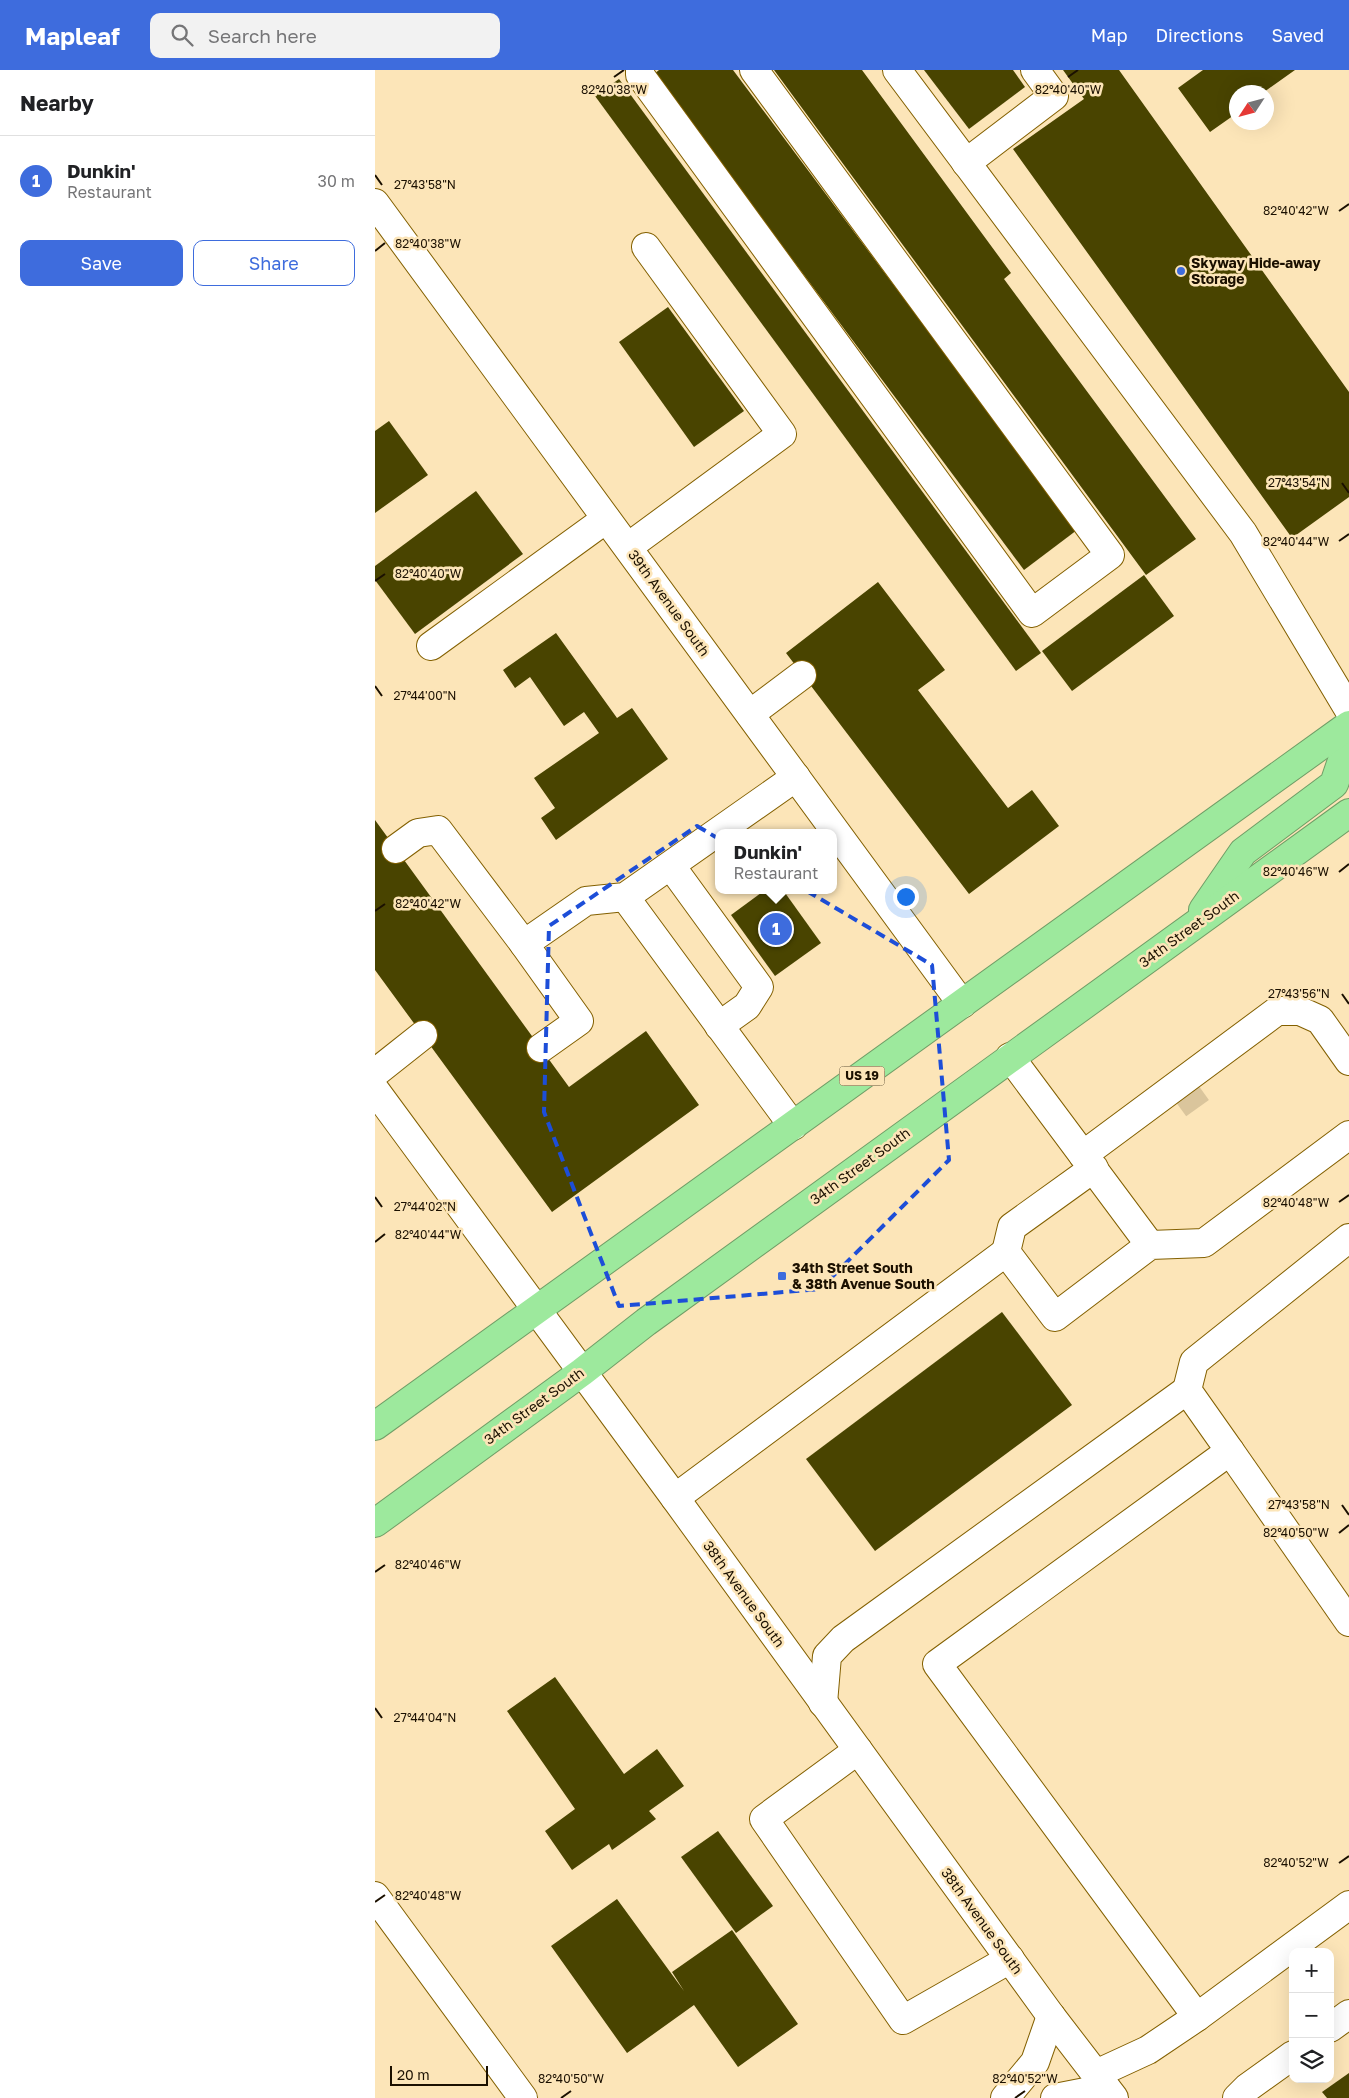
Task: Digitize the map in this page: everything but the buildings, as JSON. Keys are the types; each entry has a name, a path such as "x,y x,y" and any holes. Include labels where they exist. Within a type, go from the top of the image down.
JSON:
{"highway":[{"name":"US 19","path":"375,1426 1349,725"},
{"path":"1192,926 1243,852 1335,784 1349,740"},
{"name":"34th Street South","path":"375,1523 582,1372 646,1322 1349,813"}],"street":[{"path":"640,70 640,75 651,91 1032,613 1110,555 755,70"},
{"path":"897,70 1243,533 1349,710"},
{"path":"966,163 1053,96 1035,70"},
{"name":"39th Avenue South","path":"375,203 834,829"},
{"path":"628,548 782,434 646,247"},
{"path":"431,646 606,519"},
{"path":"750,714 802,675"},
{"path":"723,829 796,777"},
{"path":"395,849 418,833 438,830 524,944 579,1021 541,1048"},
{"name":"39th Avenue South","path":"837,833 963,1004"},
{"path":"524,944 587,901 625,898 715,835"},
{"path":"671,866 759,987 747,1006 719,1026"},
{"path":"625,898 793,1126"},
{"path":"675,1498 1006,1252 1012,1227 1088,1161 1140,1111 1277,1011 1300,1011 1321,1020 1349,1061"},
{"path":"1203,1087 1268,1039 1277,1011"},
{"path":"375,1072 423,1035"},
{"path":"1010,1057 1150,1245"},
{"name":"38th Avenue South","path":"375,1090 675,1498 1051,2016 1105,2087"},
{"path":"1140,1111 1165,1115 1178,1105"},
{"path":"1006,1252 1055,1317 1150,1245 1204,1244 1340,1142"},
{"path":"823,1703 827,1656 843,1639 1187,1390 1194,1362 1349,1238"},
{"path":"1187,1390 1349,1622"},
{"path":"1197,2017 937,1664 1230,1451"},
{"path":"858,1750 764,1818 903,2020 1010,1959"},
{"path":"378,1905 523,2098"},
{"path":"1055,2098 1105,2087 1148,2050 1197,2017 1349,1905"},
{"path":"1334,2025 1349,2014"},
{"path":"1005,2098 1035,2062 1051,2016"},
{"path":"1246,2095 1289,2058"}],"highlighted area":[{"path":"697,826 932,965 949,1160 820,1289 619,1306 544,1112 549,926"}],"tunnel":[{"path":"1178,1105 1203,1087"}],"place":[{"name":"Skyway Hide-away Storage","path":"1181,271"},
{"name":"Dunkin'","path":"776,929"},
{"name":"34th Street South & 38th Avenue South","path":"782,1276"}]}
